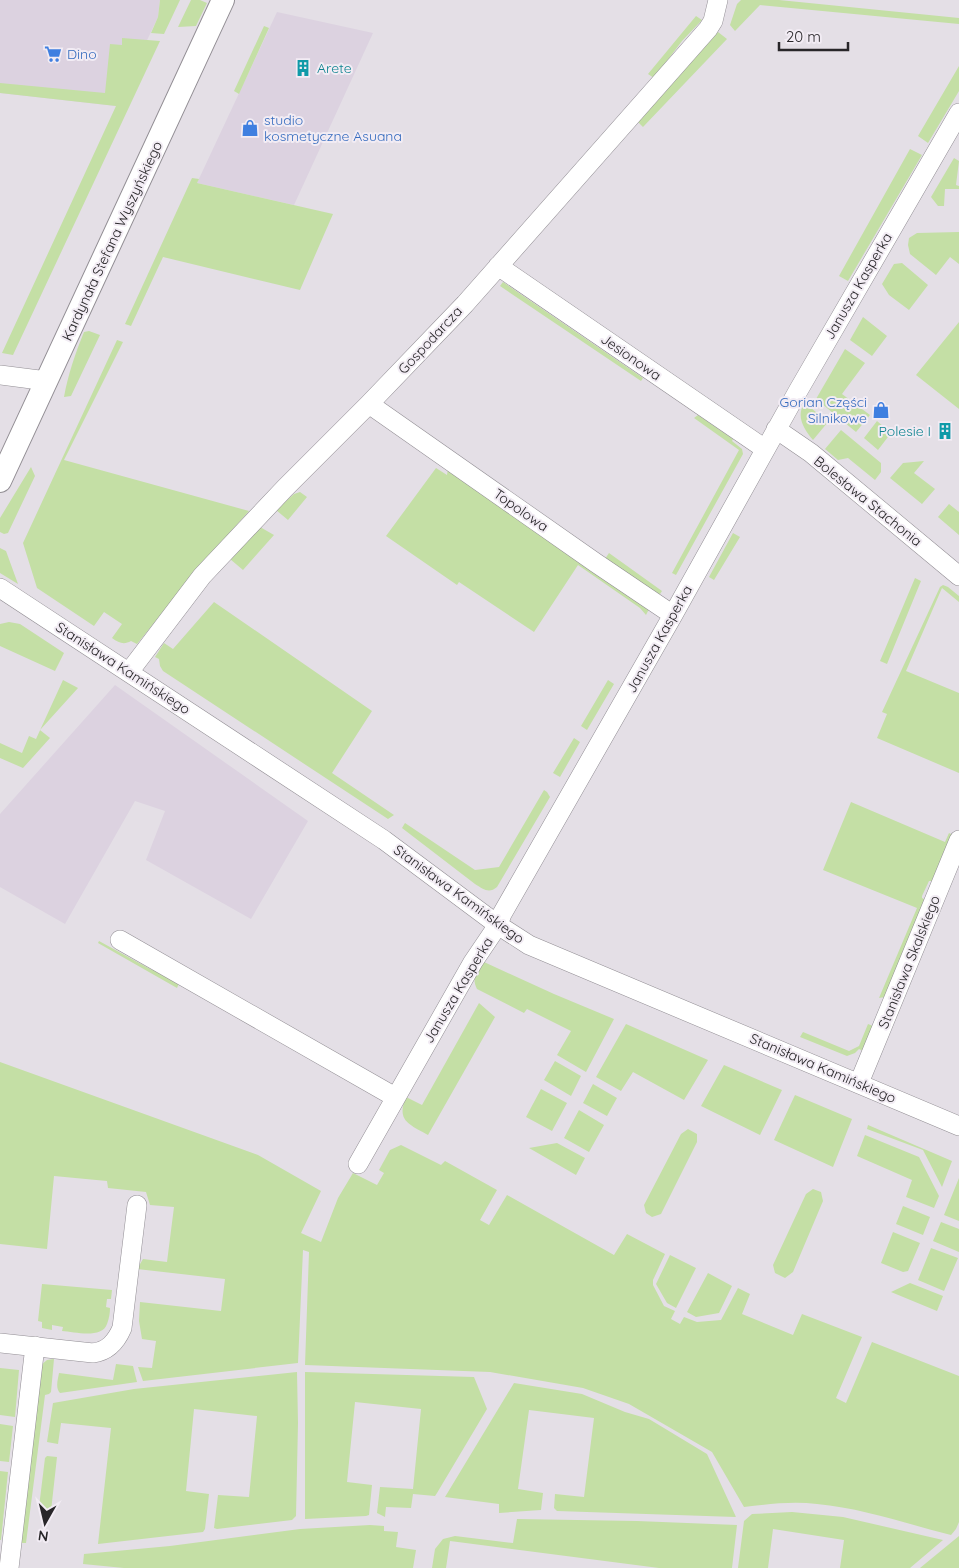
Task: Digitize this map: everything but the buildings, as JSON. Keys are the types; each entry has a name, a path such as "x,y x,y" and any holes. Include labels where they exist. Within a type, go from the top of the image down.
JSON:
{"street":[{"name":"Kardynała Stefana Wyszyńskiego","path":"0,482 223,0"},
{"name":"Gospodarcza","path":"129,672 202,576 465,304 708,29 713,21 718,0"},
{"name":"Janusza Kasperka","path":"358,1164 473,962 498,926 502,914 673,615 765,449 959,113"},
{"name":"Jesionowa","path":"498,266 765,449"},
{"path":"0,375 47,381"},
{"name":"Topolowa","path":"370,404 673,615"},
{"name":"Bolesława Stachonia","path":"776,430 811,454 959,576"},
{"name":"Stanisława Kamińskiego","path":"0,588 384,840 498,926 529,944 959,1126"},
{"name":"Stanisława Skalskiego","path":"859,1083 959,840"},
{"path":"120,940 395,1097"},
{"path":"0,1343 101,1352 114,1342 122,1328 137,1205"},
{"path":"9,1568 35,1346"}],"shaded area":[{"path":"0,0 160,0 158,17 116,106 0,93"},
{"path":"277,12 373,33 294,205 197,183"},
{"path":"115,685 308,821 251,919 146,860 165,811 135,801 65,924 0,887 0,814"}],"green space":[{"path":"160,0 180,0 164,34 151,33 158,17"},
{"path":"191,0 200,0 207,3 196,26 178,27"},
{"path":"741,0 779,0 959,18 959,24 760,5 735,31 730,25 737,4"},
{"path":"696,16 702,20 682,41 654,78 648,74"},
{"path":"264,26 269,28 239,94 234,91"},
{"path":"718,32 727,39 643,127 638,122"},
{"path":"122,38 160,41 13,355 2,353 116,106 0,93 0,83 105,93 110,44 122,45"},
{"path":"959,66 959,91 928,143 918,136"},
{"path":"910,149 922,155 848,281 839,276"},
{"path":"954,158 959,161 956,185 959,186 959,189 945,189 944,206 938,206 931,197"},
{"path":"192,178 199,179 197,183 333,214 300,290 163,257 131,326 125,324"},
{"path":"959,232 959,264 950,257 936,275 910,254 909,238 917,233"},
{"path":"902,263 928,285 909,310 889,295 882,284 894,264"},
{"path":"503,282 643,378 641,381 500,286"},
{"path":"863,317 887,336 872,356 850,340"},
{"path":"959,322 959,409 916,375"},
{"path":"89,331 100,335 71,396 64,397 75,356 84,332"},
{"path":"117,340 123,342 64,460 249,511 202,564 137,644 131,641 122,643 112,638 122,624 104,612 94,626 37,588 23,543"},
{"path":"845,349 865,363 842,394 870,415 856,432 816,399"},
{"path":"805,403 828,422 813,440 802,422 801,412"},
{"path":"698,415 733,439 732,441 742,449 743,454 676,575 672,573 739,450 694,418"},
{"path":"877,421 891,433 878,450 864,438"},
{"path":"841,430 881,463 881,472 875,480 848,458 838,460 825,449"},
{"path":"924,461 914,473 935,489 922,504 890,478 903,463"},
{"path":"31,467 35,476 8,533 4,534 0,532 0,518"},
{"path":"436,468 447,475 448,468 649,609 646,615 640,608 578,565 534,632 459,582 457,585 386,536"},
{"path":"300,492 307,497 288,520 276,510 294,494"},
{"path":"949,504 959,512 959,535 938,517"},
{"path":"260,527 274,535 243,570 230,559"},
{"path":"733,533 740,537 714,580 709,577"},
{"path":"0,548 6,551 18,584 0,573"},
{"path":"609,553 662,591 660,594 657,594 605,559"},
{"path":"915,578 921,581 887,664 880,661"},
{"path":"943,585 959,596 959,602 942,588 906,671 959,693 959,773 877,738 887,714 882,712 940,587"},
{"path":"214,602 372,711 332,773 394,815 388,819 163,671 159,659 155,657 164,643 173,649"},
{"path":"9,622 20,624 64,653 55,671 0,646 0,624"},
{"path":"63,680 78,688 40,730"},
{"path":"608,680 614,684 587,730 581,726"},
{"path":"40,730 50,738 23,768 0,758 0,743 22,753 29,736 36,739"},
{"path":"574,738 580,742 560,777 553,773"},
{"path":"544,790 550,797 497,887 491,890 486,890 475,884 402,828 405,823 475,870 499,867"},
{"path":"851,802 945,842 949,833 952,838 934,881 929,881 922,896 926,900 885,997 879,998 917,908 823,870"},
{"path":"99,941 152,970 160,970 180,981 177,988 98,943"},
{"path":"484,962 614,1019 586,1072 557,1055 571,1031 527,1009 524,1013 477,989 475,978 477,971"},
{"path":"479,1003 495,1017 428,1135 406,1121 403,1105 406,1097 422,1105"},
{"path":"626,1024 708,1060 684,1100 633,1072 621,1091 596,1077"},
{"path":"868,1024 873,1026 863,1051 859,1049 847,1056 800,1037 803,1032 849,1051 859,1046"},
{"path":"555,1061 581,1076 571,1096 544,1080"},
{"path":"0,1062 258,1155 321,1191 301,1233 321,1242 338,1198 353,1173 377,1185 384,1173 379,1170 390,1150 401,1145 441,1165 445,1161 497,1190 480,1220 489,1225 507,1195 614,1255 627,1234 665,1254 653,1280 653,1285 664,1306 675,1311 671,1319 680,1324 684,1317 697,1322 721,1320 738,1288 750,1294 742,1314 793,1335 802,1314 862,1337 836,1398 846,1403 872,1342 959,1376 959,1522 956,1529 951,1535 868,1513 808,1503 744,1507 712,1452 629,1404 583,1388 490,1372 305,1365 309,1252 303,1250 298,1363 143,1381 138,1367 152,1368 156,1341 142,1339 139,1321 140,1302 221,1311 225,1279 137,1269 143,1259 167,1262 174,1207 150,1205 146,1192 108,1188 107,1181 54,1176 47,1249 0,1244"},
{"path":"724,1065 782,1090 760,1135 701,1106"},
{"path":"593,1084 617,1098 607,1116 583,1103"},
{"path":"541,1089 567,1103 552,1131 526,1117"},
{"path":"795,1095 852,1119 833,1167 774,1140"},
{"path":"579,1110 604,1125 589,1152 564,1138"},
{"path":"868,1125 952,1161 942,1187 923,1150 867,1129"},
{"path":"688,1129 697,1134 697,1142 661,1214 652,1217 646,1213 644,1205 681,1134"},
{"path":"865,1135 919,1157 939,1196 934,1208 906,1197 912,1180 857,1156"},
{"path":"557,1143 585,1158 576,1175 529,1148"},
{"path":"959,1178 959,1221 944,1215"},
{"path":"813,1189 821,1192 823,1201 793,1272 785,1278 775,1273 773,1265 806,1194"},
{"path":"903,1206 930,1217 923,1235 896,1224"},
{"path":"941,1222 959,1229 959,1252 933,1241"},
{"path":"893,1232 920,1243 908,1271 903,1272 881,1263"},
{"path":"931,1248 958,1258 944,1291 918,1280"},
{"path":"670,1255 696,1268 676,1308 667,1303 656,1284"},
{"path":"708,1273 732,1286 719,1313 696,1317 687,1312"},
{"path":"910,1283 943,1296 937,1311 891,1292"},
{"path":"42,1284 112,1290 111,1299 107,1299 106,1307 110,1308 110,1312 104,1329 100,1332 88,1334 62,1331 63,1327 52,1325 52,1330 42,1328 42,1322 38,1321"},
{"path":"54,1359 51,1392 45,1395 26,1543 20,1543 41,1365 47,1360"},
{"path":"116,1364 133,1366 137,1382 60,1393 58,1391 59,1373 113,1380"},
{"path":"0,1368 19,1370 15,1417 0,1415"},
{"path":"297,1372 296,1516 292,1520 214,1528 218,1495 249,1497 257,1416 194,1409 186,1491 209,1494 205,1529 203,1532 98,1544 111,1428 61,1423 58,1444 47,1442 53,1403 134,1389"},
{"path":"305,1372 474,1377 487,1409 435,1496 413,1494 411,1508 386,1507 385,1517 377,1513 380,1487 413,1489 421,1409 355,1402 347,1482 372,1485 369,1515 305,1519"},
{"path":"514,1383 582,1394 625,1412 649,1419 707,1454 736,1517 557,1511 554,1508 555,1494 584,1497 594,1418 529,1410 518,1489 543,1493 541,1510 499,1513 499,1504 445,1497"},
{"path":"0,1424 13,1426 9,1462 0,1461"},
{"path":"47,1456 57,1457 51,1511 41,1510 39,1507 45,1458"},
{"path":"0,1471 8,1472 1,1540 0,1540"},
{"path":"792,1512 843,1517 943,1540 910,1568 840,1568 844,1540 773,1529 768,1568 738,1568 744,1521 752,1514"},
{"path":"517,1519 737,1525 732,1568 659,1568 450,1541 446,1568 432,1568 435,1549 443,1539 455,1536 513,1543"},
{"path":"384,1526 384,1531 398,1532 396,1547 416,1550 413,1568 124,1568 83,1564 84,1554 170,1546 300,1529"},
{"path":"959,1536 959,1568 920,1568"}],"place":[{"name":"Dino","path":"53,54"},
{"name":"Arete","path":"303,68"},
{"name":"studio kosmetyczne Asuana","path":"250,128"},
{"name":"Gorian Części Silnikowe","path":"881,410"},
{"name":"Polesie I","path":"945,431"}]}
